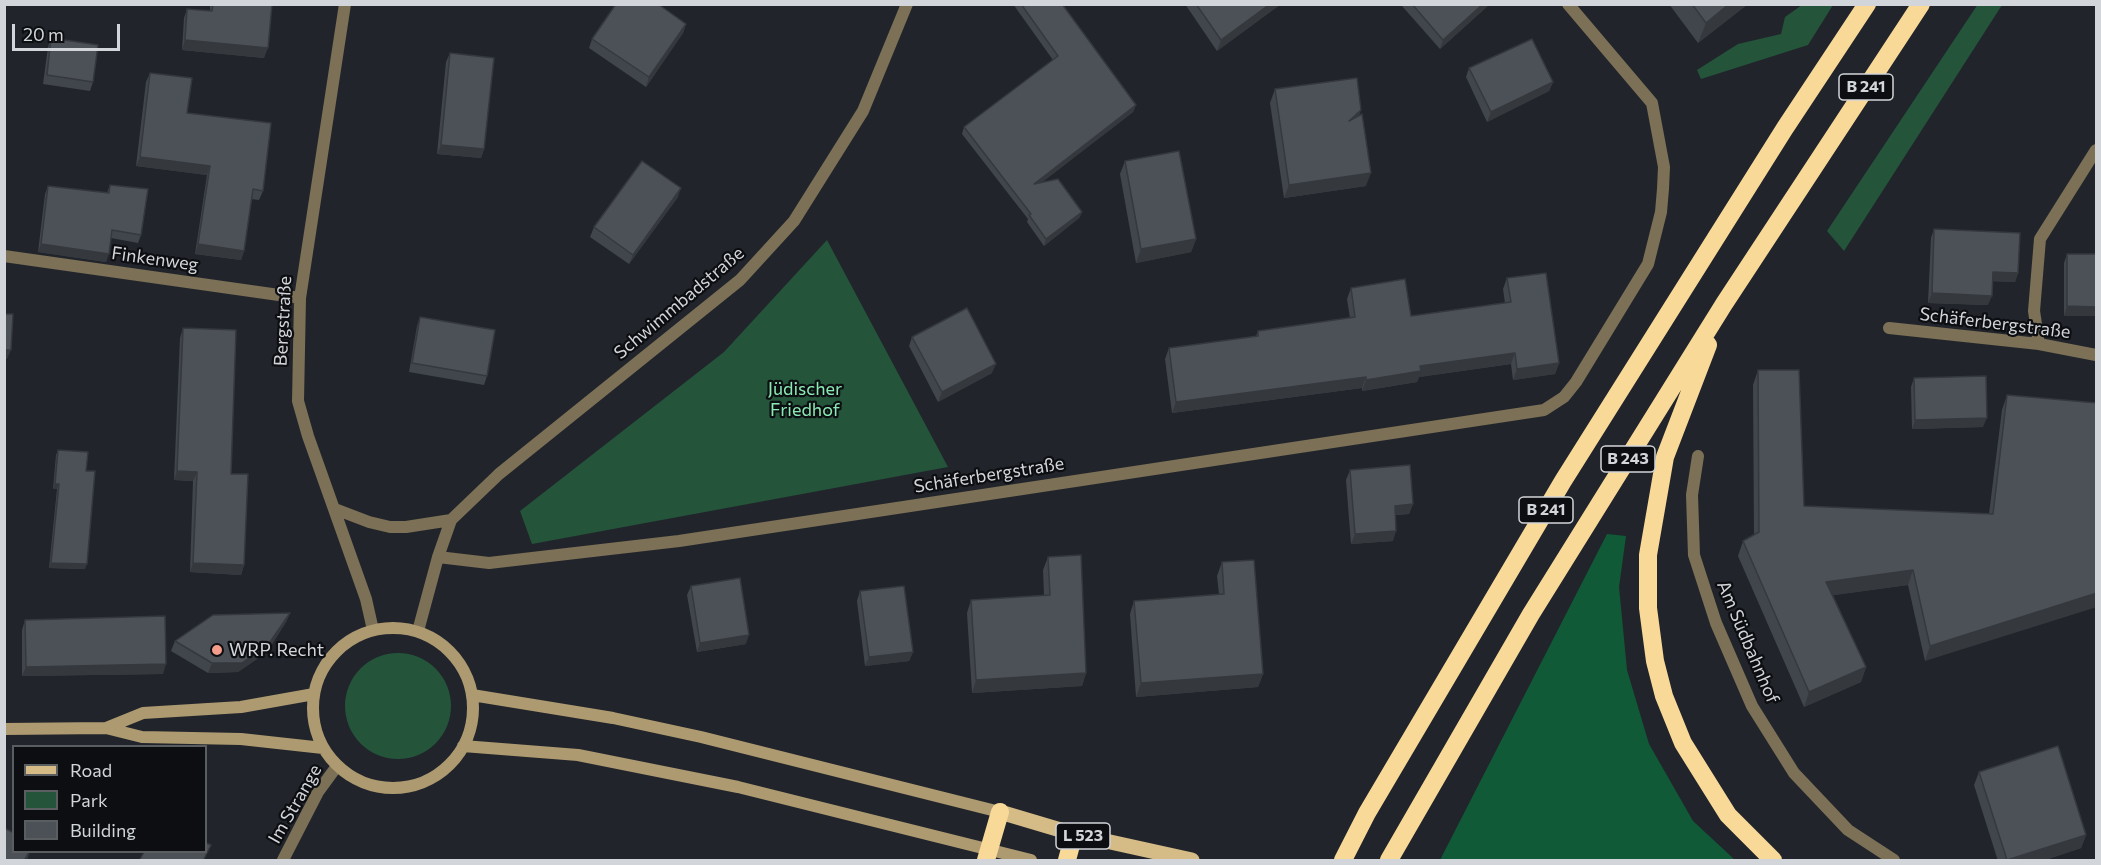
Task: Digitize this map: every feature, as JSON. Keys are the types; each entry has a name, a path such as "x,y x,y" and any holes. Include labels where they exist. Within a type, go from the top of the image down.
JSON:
{"highway":[{"name":"B 241","path":"1343,861 1367,813 1563,481 1785,128 1867,4"},
{"name":"B 241","path":"1773,861 1728,815 1683,743 1664,696 1658,670 1648,608 1648,555 1665,457 1724,304 1921,4"},
{"name":"B 243","path":"1389,861 1531,614 1724,304"},
{"path":"988,855 1000,812"},
{"path":"1067,861 1074,834"}],"main road":[{"path":"396,627 418,631 437,641 454,656 465,674 472,695 473,712 470,730 463,746 451,763 434,776 415,785 395,788 374,786 354,778 337,766 323,748 314,722 314,694 321,672 334,653 352,638 373,630 396,627"},
{"path":"106,728 143,713 241,707 314,694"},
{"name":"L 523","path":"472,695 613,718 701,737 1000,812 1074,834 1192,861"},
{"path":"4,729 106,728 142,738 241,739 323,748"},
{"path":"463,746 578,755 738,787 988,855 1030,861"}],"street":[{"name":"Bergstraße","path":"345,4 300,298 298,401 308,436 366,600 373,630"},
{"name":"Schwimmbadstraße","path":"418,631 438,557 451,520 499,474 740,280 794,221 863,111 907,4"},
{"name":"Schäferbergstraße","path":"438,557 489,563 679,541 1544,410 1564,397 1576,382 1648,264 1660,220 1663,189 1664,167 1652,103 1568,4"},
{"path":"2039,344 2034,311 2040,239 2097,150"},
{"name":"Finkenweg","path":"4,256 300,298"},
{"name":"Schäferbergstraße","path":"1889,328 2039,344 2097,355"},
{"name":"Am Südbahnhof","path":"1698,456 1692,495 1694,555 1716,623 1752,706 1794,773 1848,830 1894,861"},
{"path":"334,508 369,522 390,527 406,527 451,520"},
{"name":"Im Strange","path":"283,861 318,792 337,766"}],"green space":[{"path":"1978,4 2002,5 1844,251 1827,231"},
{"path":"1802,5 1833,5 1808,45 1701,79 1697,70 1738,44 1781,34 1785,17"},
{"name":"Jüdischer Friedhof","path":"827,240 948,467 532,544 520,511 724,352"},
{"path":"1607,534 1626,536 1619,587 1627,670 1649,744 1693,821 1735,860 1440,860"},
{"path":"398,653 418,657 436,668 447,686 451,706 447,726 436,744 418,755 398,759 378,755 360,744 349,726 345,706 349,686 360,668 378,657"}],"building":[{"path":"213,4 272,4 268,48 185,40 187,9 212,11"},
{"path":"616,4 658,4 686,24 649,77 592,39"},
{"path":"1021,4 1062,4 1136,105 1034,184 1058,179 1082,212 1046,239 1029,215 1031,214 964,127 1058,56"},
{"path":"1196,4 1270,4 1221,40"},
{"path":"1412,4 1483,4 1443,40"},
{"path":"1692,4 1729,4 1706,23"},
{"path":"51,38 98,45 93,82 47,75"},
{"path":"1532,39 1553,82 1491,112 1469,68"},
{"path":"450,53 494,58 484,149 441,145"},
{"path":"150,73 192,78 187,113 271,123 263,191 253,189 244,251 198,244 210,166 140,157"},
{"path":"1357,78 1361,110 1349,121 1362,114 1371,173 1289,185 1275,89"},
{"path":"1179,151 1196,239 1141,249 1125,161"},
{"path":"642,161 681,188 633,255 594,227"},
{"path":"110,185 148,189 141,235 112,230 109,254 41,244 48,186 109,193"},
{"path":"1934,229 2020,233 2018,273 1993,272 1992,296 1932,293"},
{"path":"2067,254 2097,254 2097,307 2067,306"},
{"path":"1546,273 1559,363 1517,369 1515,353 1420,366 1421,371 1366,380 1366,377 1176,402 1169,348 1258,336 1258,331 1355,317 1351,288 1405,279 1411,316 1511,302 1507,278"},
{"path":"967,308 996,364 942,392 912,337"},
{"path":"4,314 13,314 11,350 4,350"},
{"path":"420,317 495,330 487,376 412,363"},
{"path":"183,328 236,330 231,474 248,474 244,565 193,563 197,472 177,471"},
{"path":"1758,370 1799,370 1804,506 1993,514 2007,395 2097,403 2097,593 1930,646 1913,570 1826,582 1866,667 1809,692 1743,541 1759,532"},
{"path":"1986,376 1987,418 1915,420 1914,378"},
{"path":"58,450 88,452 86,471 95,471 87,564 51,563 59,484 55,484"},
{"path":"1410,465 1413,504 1395,506 1396,531 1355,534 1350,470"},
{"path":"1081,555 1086,673 976,680 971,600 1050,595 1048,557"},
{"path":"1254,560 1263,674 1141,683 1134,601 1224,594 1222,562"},
{"path":"740,578 749,635 700,643 691,586"},
{"path":"904,586 913,652 869,657 860,591"},
{"path":"290,613 270,642 242,663 212,663 175,641 213,615"},
{"path":"165,616 166,664 26,667 25,620"},
{"path":"2058,746 2086,835 2007,860 1979,772"},
{"path":"4,828 12,832 12,853 28,853 24,861 4,861"},
{"path":"143,853 207,853 203,861 139,861"}],"place":[{"name":"WRP. Recht","path":"217,650"}]}
